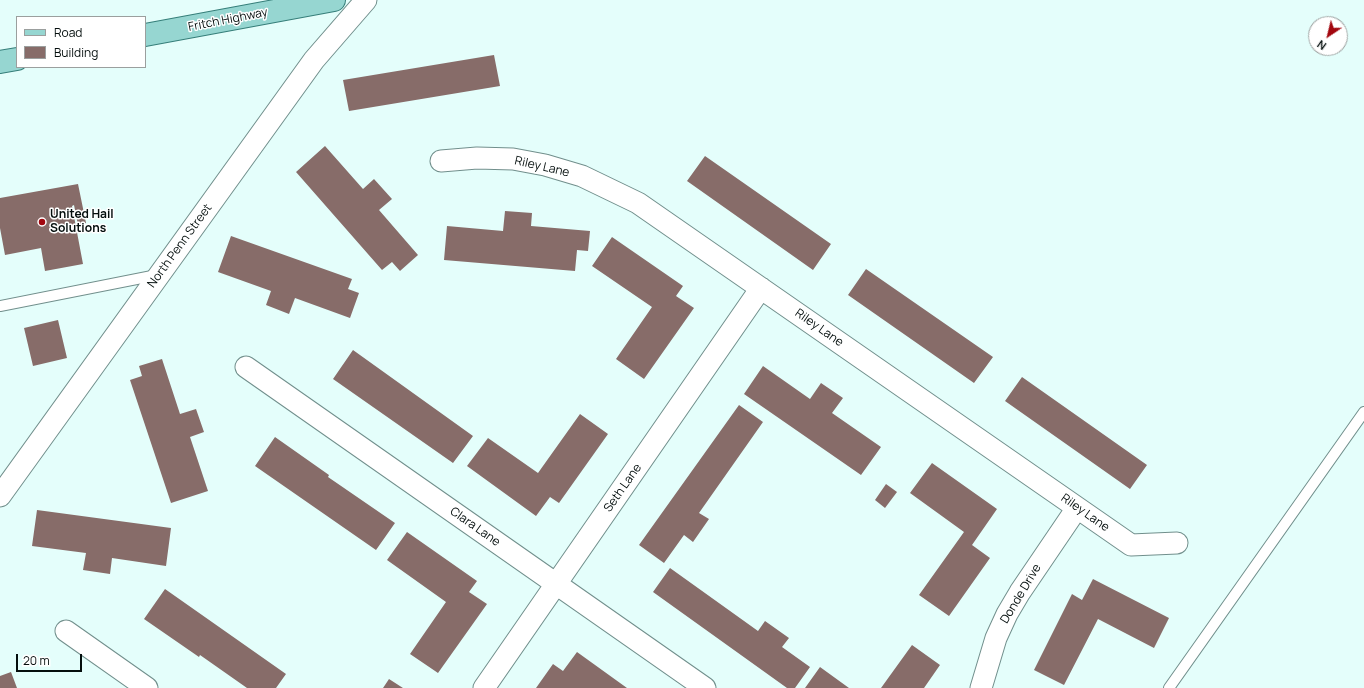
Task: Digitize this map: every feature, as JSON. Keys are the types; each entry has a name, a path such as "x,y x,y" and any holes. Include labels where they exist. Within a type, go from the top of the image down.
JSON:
{"main road":[{"name":"Fritch Highway","path":"146,35 334,0"},
{"path":"0,62 16,59"}],"street":[{"name":"North Penn Street","path":"0,496 314,60 366,0"},
{"name":"Riley Lane","path":"441,161 477,158 513,159 545,165 582,176 638,203 1131,545 1177,543"},
{"name":"Seth Lane","path":"484,688 761,288"},
{"name":"Clara Lane","path":"246,366 705,688"},
{"name":"Donde Drive","path":"981,688 996,638 1007,614 1020,592 1077,508"},
{"path":"66,631 147,688"}],"lane":[{"path":"0,306 160,274"},
{"path":"1169,688 1364,412"}],"building":[{"path":"494,55 500,86 349,111 343,80"},
{"path":"325,146 363,189 374,179 392,199 379,210 418,255 400,271 392,262 382,270 296,172"},
{"path":"705,156 831,244 813,270 687,181"},
{"path":"78,184 86,223 78,225 74,205 72,206 83,264 45,271 41,248 5,255 0,228 0,198"},
{"path":"505,211 532,213 531,226 590,231 588,251 577,250 575,271 444,260 447,226 503,231"},
{"path":"231,236 352,279 348,289 359,293 350,318 295,298 289,314 266,305 271,291 218,272"},
{"path":"612,237 683,286 676,296 694,308 644,379 616,359 652,307 592,266"},
{"path":"866,269 993,357 974,383 848,295"},
{"path":"58,320 67,358 33,366 24,328"},
{"path":"353,350 473,436 453,463 333,379"},
{"path":"162,359 180,414 196,409 204,432 190,437 208,491 171,503 130,380 142,376 139,366"},
{"path":"763,366 810,399 821,383 843,398 832,413 881,447 861,475 744,394"},
{"path":"1022,377 1147,465 1130,489 1005,401"},
{"path":"739,405 763,422 699,513 709,519 693,542 684,535 664,563 639,545"},
{"path":"580,414 608,434 559,503 550,497 536,516 467,466 488,438 538,473"},
{"path":"275,437 329,475 328,477 395,523 376,550 255,466"},
{"path":"932,463 997,509 972,545 990,558 949,616 919,595 964,532 910,493"},
{"path":"886,484 897,492 885,508 875,500"},
{"path":"37,510 171,528 166,566 112,558 110,574 83,570 86,553 32,546"},
{"path":"407,532 477,581 469,592 487,604 438,673 410,654 446,602 387,560"},
{"path":"670,568 758,631 765,621 789,638 782,647 810,667 795,688 787,688 653,592"},
{"path":"1093,579 1169,618 1154,648 1098,619 1064,685 1034,670 1072,594 1082,600"},
{"path":"165,589 286,674 276,688 247,688 200,655 199,657 144,619"},
{"path":"912,645 940,665 924,688 881,688"},
{"path":"577,652 627,688 536,688 553,664 563,671"},
{"path":"820,667 849,688 805,688"},
{"path":"11,672 17,688 0,688 0,676"},
{"path":"389,679 403,688 383,688"}],"place":[{"name":"United Hail Solutions","path":"42,222"}]}
